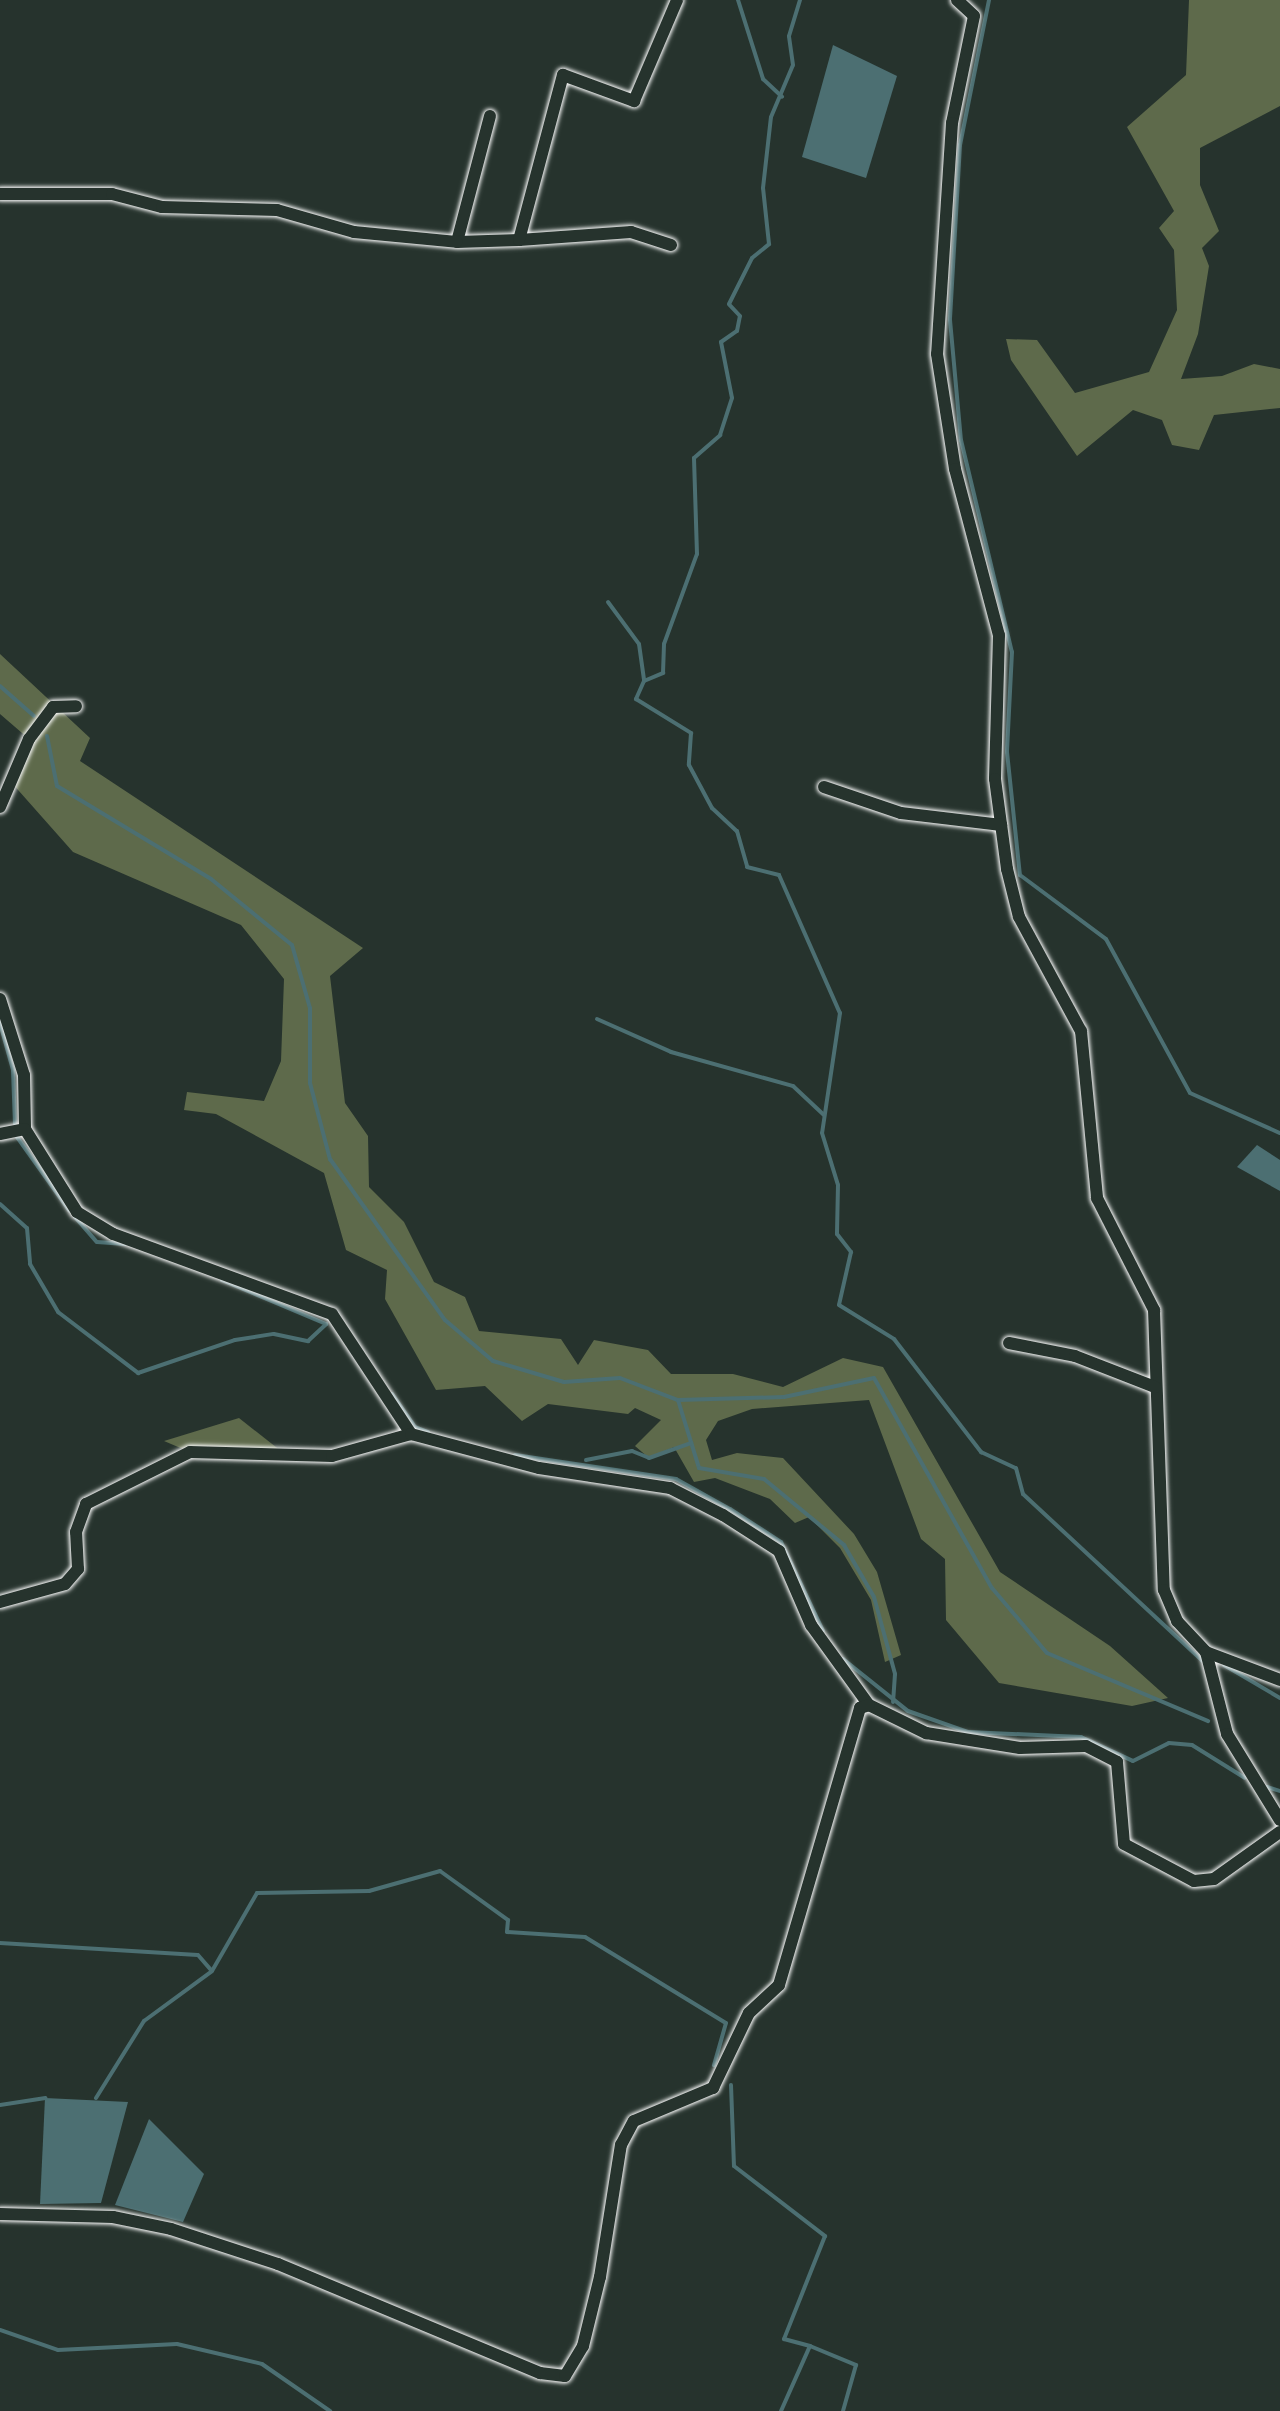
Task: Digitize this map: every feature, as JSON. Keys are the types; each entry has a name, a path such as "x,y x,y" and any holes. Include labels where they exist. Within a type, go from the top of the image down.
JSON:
{"street":[{"path":"519,240 564,75 634,101 678,0"},
{"path":"956,0 974,16"},
{"path":"981,0 974,16 952,123 938,354 955,468 999,636 1002,825 1019,917 1080,1032 1097,1198 1154,1310 1164,1590 1177,1621 1206,1652 1280,1680"},
{"path":"457,242 490,116"},
{"path":"0,194 276,210 354,232 457,242 631,232 671,246"},
{"path":"0,808 29,739 53,707 76,706"},
{"path":"824,787 901,813 1002,825"},
{"path":"0,999 24,1075 24,1128 77,1212 113,1234 332,1314 410,1434"},
{"path":"0,1134 24,1128"},
{"path":"1009,1343 1075,1356 1155,1387"},
{"path":"0,1602 65,1584 78,1569 76,1532 86,1504 190,1452 332,1456 410,1434 539,1468 670,1488 724,1515 779,1551 825,1650 853,1675 869,1705 926,1733 1020,1748 1086,1746 1117,1762 1124,1844 1194,1881 1214,1880 1280,1832"},
{"path":"1206,1652 1227,1734 1280,1820"},
{"path":"0,2214 113,2217 171,2230 278,2264 540,2373 565,2376 582,2346 600,2277 621,2145 634,2121 713,2088 749,2012 779,1985 860,1708 869,1705"}],"green space":[{"path":"1189,0 1280,0 1280,106 1200,148 1200,185 1219,231 1202,248 1209,266 1198,334 1181,379 1222,376 1254,364 1280,369 1280,408 1214,415 1199,450 1172,445 1162,420 1133,410 1077,456 1011,360 1006,339 1037,340 1075,393 1149,372 1177,310 1174,250 1159,228 1174,211 1127,127 1186,75"},
{"path":"0,654 90,738 80,761 363,948 330,976 345,1103 368,1136 369,1187 404,1222 434,1282 465,1297 479,1331 561,1339 578,1365 594,1340 648,1350 671,1374 733,1374 783,1387 843,1358 883,1367 1000,1572 1110,1646 1168,1698 1132,1706 999,1683 946,1620 945,1559 921,1539 869,1400 752,1409 718,1421 706,1440 712,1460 737,1453 783,1458 854,1534 877,1572 901,1655 885,1662 871,1600 840,1548 809,1517 795,1523 770,1499 715,1478 694,1482 674,1447 649,1458 635,1446 661,1420 635,1408 628,1414 548,1404 522,1421 485,1386 436,1390 385,1299 387,1270 346,1250 324,1173 216,1114 184,1110 187,1092 264,1101 281,1061 284,979 241,925 73,852 11,782 29,739 0,714"},
{"path":"239,1418 286,1455 190,1452 164,1441"}],"water":[{"path":"833,45 897,76 866,178 802,157"},
{"path":"1257,1145 1280,1160 1280,1191 1237,1167"},
{"path":"45,2098 128,2102 101,2203 40,2204"},
{"path":"149,2119 204,2174 183,2222 115,2205"}],"waterway":[{"path":"738,0 763,79 782,97"},
{"path":"644,681 663,673 664,644 697,554 694,458 720,435 732,398 721,342 737,331 740,316 729,304 752,258 769,244 763,188 771,117 793,65 789,36 800,0"},
{"path":"989,0 960,145 950,320 961,440 1012,652 1007,752 1020,875 1106,939 1190,1093 1280,1133"},
{"path":"608,602 639,644 644,681 636,699 691,733 689,765 712,808 737,831 747,867 779,875 840,1013 822,1133 838,1185 837,1234 851,1252 839,1305 894,1339 981,1452 1016,1468 1023,1494 1203,1661"},
{"path":"0,686 34,716"},
{"path":"47,736 57,786 211,879 292,945 310,1008 310,1083 330,1159 445,1320 493,1361 564,1382 620,1378 678,1400 784,1397 874,1378 992,1588 1047,1653 1208,1721"},
{"path":"597,1019 671,1052 793,1086 824,1115"},
{"path":"0,1023 13,1070 15,1124"},
{"path":"17,1137 69,1210"},
{"path":"0,1204 27,1228 30,1264 58,1312 138,1373 235,1340 274,1334 308,1341 326,1324 222,1280"},
{"path":"75,1217 97,1242 125,1244"},
{"path":"392,1394 415,1427 428,1432"},
{"path":"678,1400 699,1468 764,1479 844,1545 874,1597 895,1674 893,1702"},
{"path":"586,1460 632,1451 649,1458 691,1443"},
{"path":"515,1455 676,1479 730,1509 781,1542 823,1631"},
{"path":"843,1659 908,1711 968,1732 1081,1737 1133,1761 1169,1743 1192,1745 1245,1778"},
{"path":"1224,1665 1280,1698"},
{"path":"1267,1787 1280,1791"},
{"path":"96,2098 144,2021 212,1971 257,1893 369,1891 440,1871 508,1920 507,1932 585,1937 726,2023 714,2065"},
{"path":"0,1943 198,1955 212,1971"},
{"path":"731,2085 734,2166 825,2236 784,2339 810,2346"},
{"path":"0,2105 45,2098"},
{"path":"0,2330 58,2350 177,2344 262,2364 330,2411"},
{"path":"781,2411 810,2346 856,2365 843,2411"}]}
